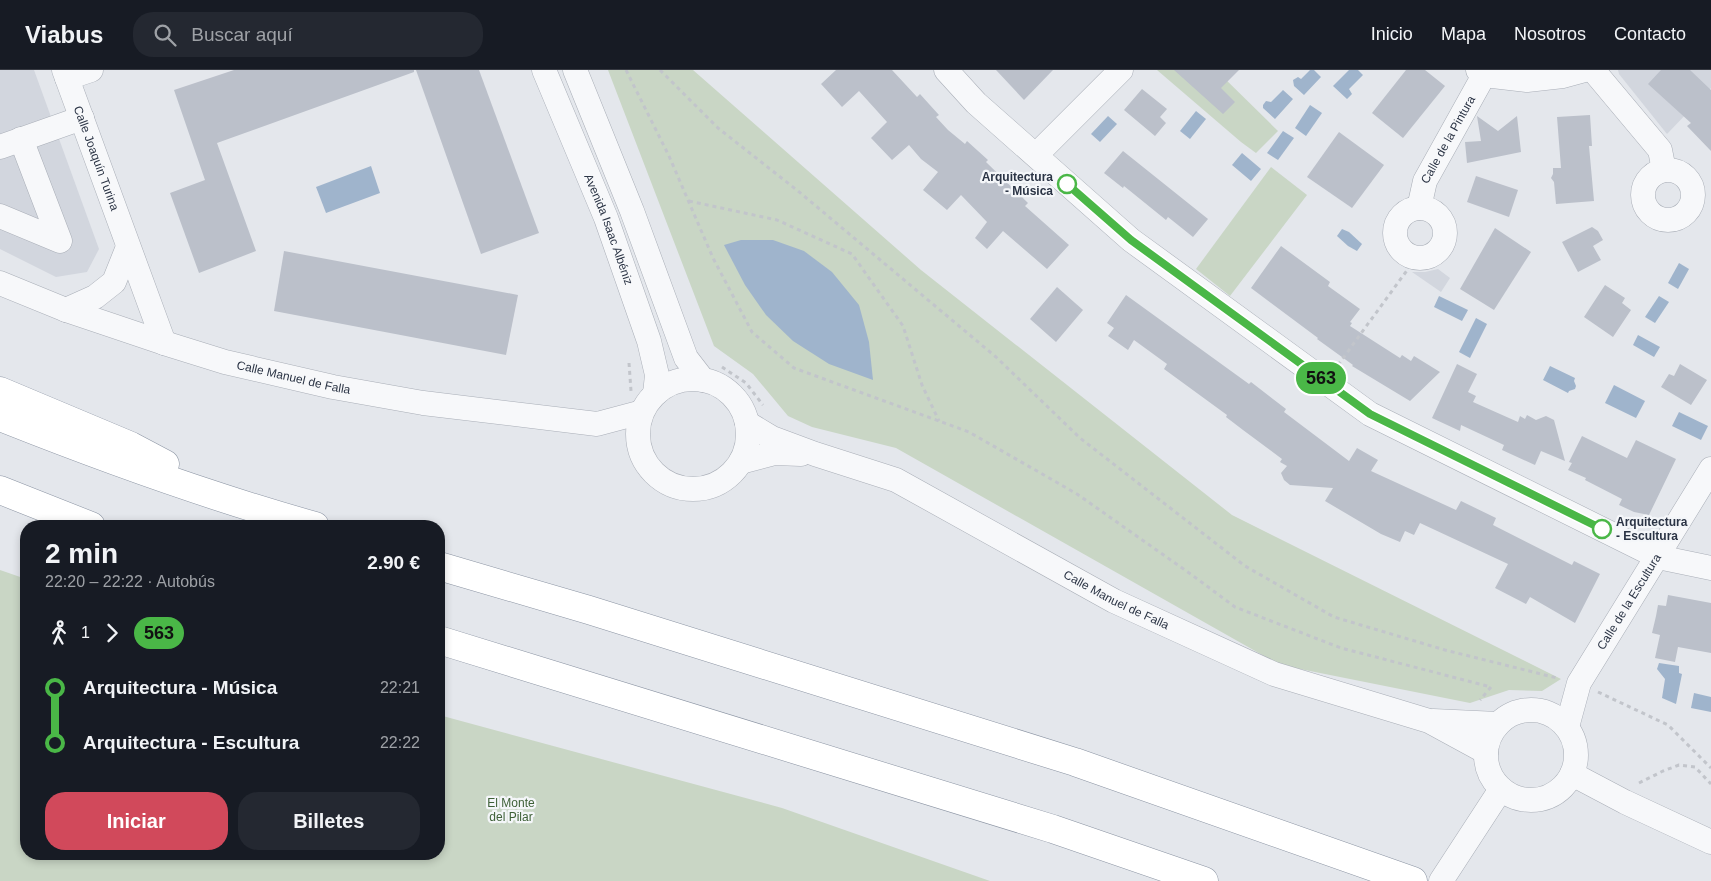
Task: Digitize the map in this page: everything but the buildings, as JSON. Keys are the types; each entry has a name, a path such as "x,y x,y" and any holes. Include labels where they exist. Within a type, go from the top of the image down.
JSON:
{"highway":[{"path":"0,391 131,446 230,500"},
{"path":"0,417 83,450 293,520"},
{"path":"0,490 76,520"},
{"path":"0,505 48,520"},
{"path":"445,568 589,610 1076,762 1412,881"},
{"path":"445,642 1054,829 1204,881"}],"street":[{"path":"65,74 91,70"},
{"name":"Avenida Isaac Albéniz","path":"544,70 606,218 649,341 657,375 648,403"},
{"path":"575,70 632,212 686,358 703,380"},
{"path":"946,70 976,103 1131,240 1370,414 1658,557 1711,568"},
{"path":"1036,155 1121,70"},
{"name":"Calle de la Pintura","path":"1419,208 1425,181 1481,72 1527,80 1563,76 1585,70"},
{"path":"1593,70 1660,150 1664,170"},
{"name":"Calle Joaquín Turina","path":"65,74 164,344"},
{"path":"0,216 60,241 11,143 82,118"},
{"path":"1411,209 1428,209 1441,219 1445,235 1442,244 1436,252 1428,257 1416,258 1402,251 1396,243 1395,226 1404,213 1411,209"},
{"path":"66,310 95,297 114,282 128,247"},
{"name":"Calle Manuel de Falla","path":"0,283 66,310 164,344 225,362 333,387 422,403 597,424 640,450"},
{"path":"686,379 703,380 723,388 738,403 747,423 746,450 741,462 731,475 718,484 702,489 686,490 670,485 657,477 646,464 640,450 637,431 648,403 669,384 686,379"},
{"name":"Calle Manuel de Falla","path":"597,424 648,403"},
{"name":"Calle Manuel de Falla","path":"747,423 772,438 896,480 1114,601 1274,674 1429,721 1486,752"},
{"name":"Calle Manuel de Falla","path":"741,462 775,453 815,454"},
{"name":"Calle de la Escultura","path":"1567,727 1579,683 1711,469"},
{"name":"Calle de la Escultura","path":"1543,711 1579,683"},
{"path":"1531,709 1543,711 1556,717 1567,727 1574,742 1576,758 1572,774 1564,786 1553,795 1540,799 1526,800 1513,797 1501,789 1492,779 1487,766 1486,752 1489,737 1498,724 1507,716 1518,711 1531,709"},
{"name":"Calle Manuel de Falla","path":"1429,721 1498,724"},
{"path":"1572,774 1624,802 1711,842"},
{"path":"1441,881 1501,789"}],"path":[{"path":"626,70 669,156 713,258 752,332 794,368 969,432 1076,494 1235,607 1341,648 1491,686 1477,704"},
{"path":"660,70 718,128 798,191 996,357 1080,438 1245,566 1334,617 1445,650 1579,683 1668,725 1711,768"},
{"path":"688,201 777,220 852,254 903,326 922,385 938,421"},
{"path":"1326,382 1416,258"},
{"path":"1624,802 1634,786 1663,770 1679,765 1695,767 1711,784"}],"shaded area":[{"path":"0,70 34,70 99,249 87,272 56,277 0,249"},
{"path":"1618,70 1711,70 1711,88 1667,134 1619,74"},
{"path":"1438,269 1450,278 1441,292 1412,272 1425,272"}],"green space":[{"path":"608,70 693,70 921,270 1232,515 1561,679 1542,691 1509,690 1470,703 1280,665 896,448 812,427 788,416 753,374 714,346"},
{"path":"1157,70 1216,70 1278,131 1256,153"},
{"path":"1271,167 1307,195 1230,296 1196,269"},
{"name":"El Monte del Pilar","path":"0,570 20,577 20,860 445,860 445,717 782,808 990,881 0,881"}],"water":[{"path":"1310,70 1314,70 1321,77 1304,95 1294,86 1293,80 1298,77 1301,79"},
{"path":"1349,70 1358,70 1363,75 1349,89 1352,94 1347,99 1333,86"},
{"path":"1283,90 1293,99 1275,119 1263,108 1263,105 1266,101 1271,102"},
{"path":"1310,105 1322,113 1306,136 1295,128"},
{"path":"1196,111 1206,119 1190,139 1180,131"},
{"path":"1108,116 1117,124 1100,142 1091,134"},
{"path":"1283,131 1294,138 1278,160 1267,153"},
{"path":"1242,153 1261,169 1251,181 1232,165"},
{"path":"371,166 380,193 326,213 316,187"},
{"path":"1342,229 1349,232 1362,244 1357,251 1337,236"},
{"path":"741,240 773,240 804,251 832,272 859,305 869,342 873,380 829,364 793,341 766,315 745,285 724,245"},
{"path":"1679,263 1689,269 1678,289 1668,283"},
{"path":"1439,296 1468,310 1462,321 1434,307"},
{"path":"1659,296 1669,302 1655,323 1645,317"},
{"path":"1476,318 1487,324 1470,358 1459,352"},
{"path":"1638,335 1660,347 1654,357 1633,345"},
{"path":"1550,366 1575,378 1575,389 1568,393 1543,380"},
{"path":"1614,385 1645,401 1636,418 1605,403"},
{"path":"1679,412 1708,426 1701,440 1672,426"},
{"path":"1659,663 1679,666 1679,673 1682,674 1676,704 1662,698 1665,679 1657,669"},
{"path":"1694,693 1711,697 1711,712 1691,708"}],"bus line":[{"name":"563","path":"1067,184 1131,240 1370,414 1602,529"}],"place":[{"name":"Arquitectura - Música","path":"1067,184"},
{"name":"Arquitectura - Escultura","path":"1602,529"}]}
